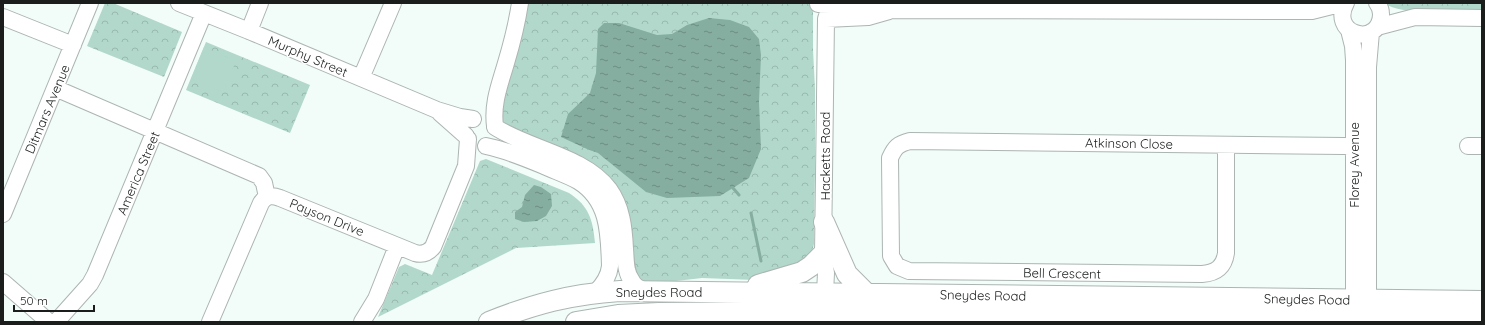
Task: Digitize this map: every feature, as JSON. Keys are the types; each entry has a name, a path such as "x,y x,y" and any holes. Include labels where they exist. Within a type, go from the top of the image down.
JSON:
{"main road":[{"path":"824,222 847,274 867,294"},
{"path":"729,292 802,272 811,266 823,254"},
{"name":"Sneydes Road","path":"489,322 539,304 561,298 596,292 825,292 867,294 1482,301"},
{"path":"825,292 825,317"},
{"path":"1194,298 1194,320"},
{"path":"1361,299 1361,319"},
{"name":"Sneydes Road","path":"576,322 618,314 646,313 786,317 910,314 1194,320 1361,319 1482,321"},
{"path":"880,322 910,314"}],"street":[{"name":"Ditmars Avenue","path":"3,214 90,3"},
{"name":"Murphy Street","path":"179,3 437,110 460,117 475,118"},
{"path":"249,31 260,3"},
{"path":"361,78 393,3"},
{"path":"475,142 494,138 495,126 493,116 495,98 513,37 520,3"},
{"path":"825,7 868,5 891,10 1230,7 1312,11 1345,3"},
{"path":"1345,3 1342,15 1346,26"},
{"path":"1378,4 1393,12 1415,18 1482,18"},
{"name":"Florey Avenue","path":"1361,146 1368,67 1374,30 1381,17 1378,4"},
{"name":"Hacketts Road","path":"825,7 823,254 826,273 825,292"},
{"path":"1312,11 1360,34 1415,18"},
{"name":"America Street","path":"56,322 90,284 95,275 204,13"},
{"path":"3,17 73,46"},
{"name":"Florey Avenue","path":"1346,26 1352,36 1361,146 1361,299"},
{"path":"55,88 260,176 264,183 267,197 261,203 210,322"},
{"path":"475,142 468,125 475,118 484,113 495,98"},
{"name":"Murphy Street","path":"437,110 475,142"},
{"path":"475,118 486,118 513,138 581,165 593,172 614,196 622,216 627,271 634,284 644,291"},
{"name":"Atkinson Close","path":"893,151 900,144 910,141 1361,146"},
{"path":"475,142 503,149 571,177 585,186 596,197 603,209 608,224 610,266 609,272 601,288 596,292"},
{"name":"Payson Drive","path":"267,197 273,196 280,198 418,254 426,253 431,249 446,217 475,142"},
{"name":"Bell Crescent","path":"893,151 890,158 890,251 894,263 905,270 1202,274 1216,271 1223,265 1226,257 1226,145"},
{"path":"362,322 376,299 397,246"},
{"path":"3,282 49,322"}],"green space":[{"path":"105,3 113,3 182,32 164,77 87,46"},
{"path":"526,3 813,3 815,166 814,244 810,258 756,280 702,278 667,282 642,282 635,278 620,201 497,121"},
{"path":"1384,3 1482,3 1482,14 1417,12 1392,7"},
{"path":"206,42 310,85 290,133 186,90"},
{"path":"204,47 236,61 223,92 191,79"},
{"path":"486,159 569,193 576,198 589,214 593,227 595,243 516,248 378,317 399,267 405,264 432,275 480,161"}],"water":[{"path":"709,18 730,20 749,27 759,39 761,55 759,102 761,149 749,178 720,196 667,198 646,192 598,153 561,137 568,114 590,93 596,73 598,29 604,23 619,23 657,35 672,34 687,25"},
{"path":"534,185 541,187 551,194 552,206 546,216 537,221 524,222 515,219 515,212 522,207 525,195"}],"waterway":[{"path":"733,188 739,195"},
{"path":"751,213 761,261"}]}
